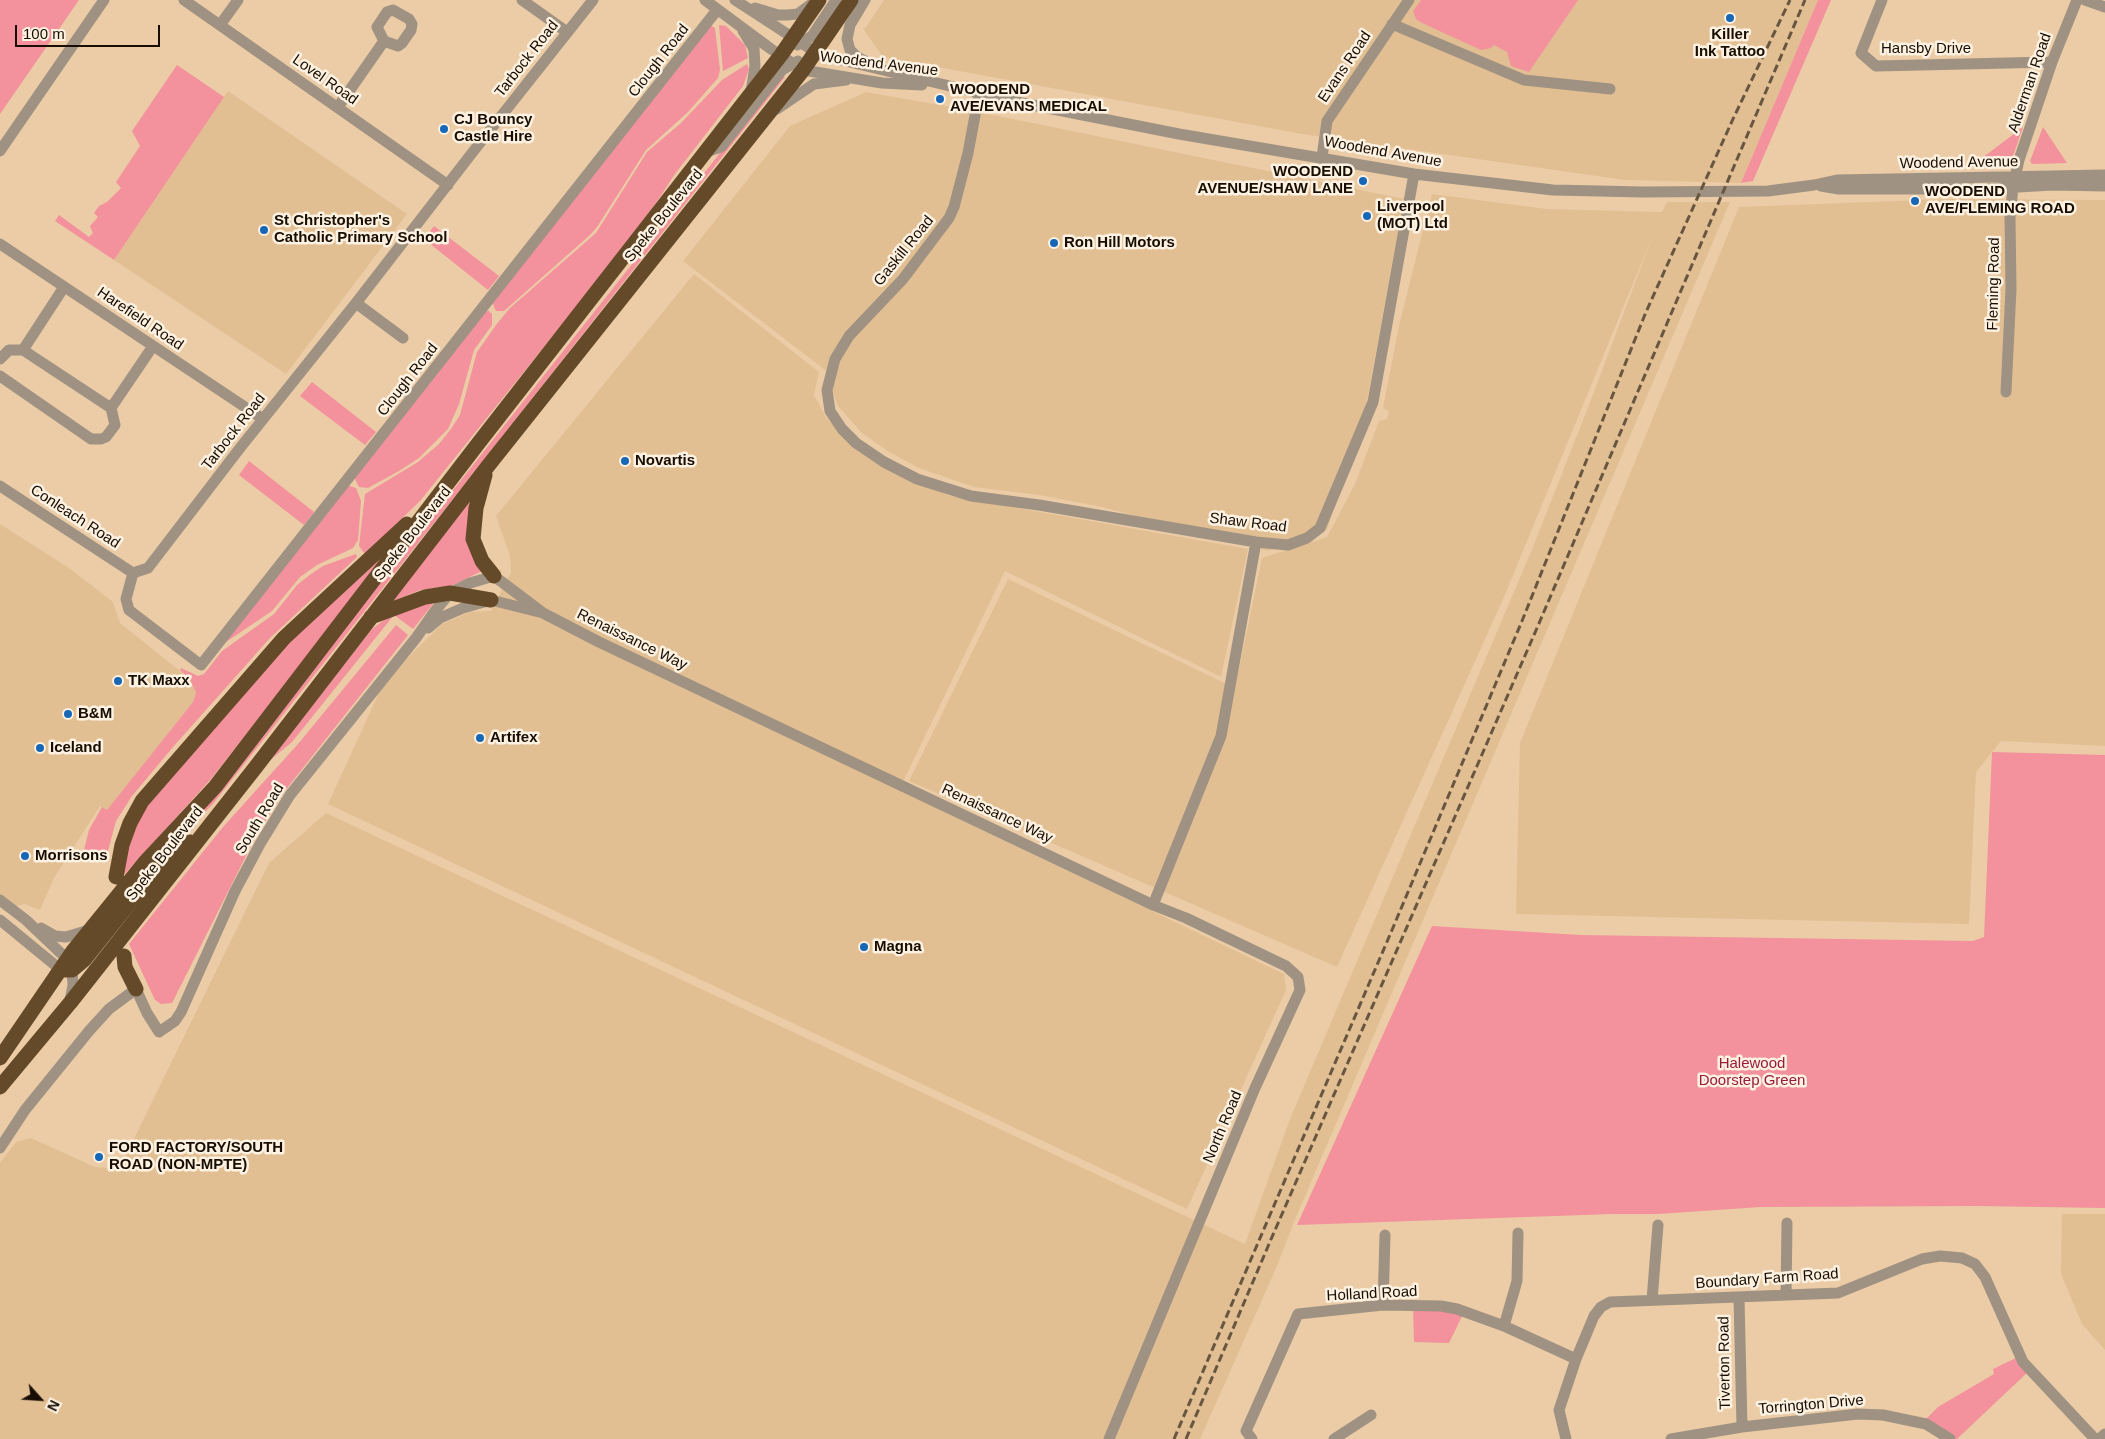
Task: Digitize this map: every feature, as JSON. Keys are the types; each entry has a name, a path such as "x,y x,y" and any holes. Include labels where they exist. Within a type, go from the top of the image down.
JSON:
{"highway":[{"name":"Speke Boulevard","path":"0,1087 70,1003 206,831 488,466 764,118 793,63 797,40 818,0"},
{"name":"Speke Boulevard","path":"0,1058 67,966 92,928 146,861 214,787 750,96 793,63 815,52 851,0"},
{"path":"488,466 476,508 473,539 482,561 494,576"},
{"path":"116,877 122,845 130,823 142,801 284,638 435,500"},
{"path":"371,617 425,597 450,593 491,600"},
{"path":"67,966 84,960 168,858 206,831"},
{"path":"124,956 125,967 136,989"}],"street":[{"path":"0,151 104,0"},
{"name":"Lovel Road","path":"184,0 448,185"},
{"path":"220,25 238,0"},
{"path":"522,0 567,32"},
{"name":"Tarbock Road","path":"133,573 148,568 593,0"},
{"path":"705,0 793,63 782,70 721,147 706,152"},
{"path":"737,1 771,13 787,15 798,14 818,0"},
{"path":"797,40 812,36 836,0"},
{"path":"864,0 850,26 847,39 850,50 857,57 877,68"},
{"name":"Evans Road","path":"1322,157 1327,120 1409,0"},
{"name":"Hansby Drive","path":"1882,0 1861,53 1876,66 2052,62"},
{"name":"Alderman Road","path":"2014,182 2052,62 2077,0"},
{"path":"2085,0 2105,8"},
{"name":"Woodend Avenue","path":"737,1 815,52 829,57 978,94 1179,134 1414,174 1553,190 1742,192 1814,185 1837,180 2014,182 2105,186"},
{"name":"Clough Road","path":"133,573 126,598 129,610 201,665 717,10"},
{"path":"1392,24 1524,80 1610,89"},
{"path":"739,26 754,49 754,80 750,96"},
{"path":"338,107 384,41"},
{"name":"Woodend Avenue","path":"793,63 882,82 952,88"},
{"path":"764,118 814,84 840,80 882,82"},
{"name":"Gaskill Road","path":"830,411 827,390 835,359 849,336 904,279 949,218 954,207 968,153 978,94"},
{"name":"Shaw Road","path":"830,411 842,429 856,443 884,462 917,479 971,496 1039,505 1256,542 1288,545 1306,538 1320,528 1373,402 1414,174"},
{"name":"Woodend Avenue","path":"2014,182 2105,175"},
{"name":"Fleming Road","path":"2006,392 2010,289 2010,218 2014,182"},
{"name":"Harefield Road","path":"0,244 263,419"},
{"path":"22,350 64,287"},
{"path":"356,303 402,338"},
{"path":"111,408 153,346"},
{"path":"0,359 9,350 22,350 111,408 115,416 115,425 112,432 101,439 91,439 0,376"},
{"name":"Conleach Road","path":"0,486 133,573"},
{"path":"1153,905 1221,736 1256,542"},
{"name":"South Road","path":"136,989 147,1013 159,1032 174,1021 181,1012 235,891 260,844 290,795 450,593 470,583 494,576"},
{"name":"Renaissance Way","path":"494,576 543,612 599,642 1153,905"},
{"name":"South Road","path":"416,638 440,618 463,608 491,600 543,612"},
{"path":"0,900 26,920 55,936 66,937 92,928"},
{"name":"North Road","path":"1109,1439 1255,1088 1300,990 1298,977 1286,966 1186,918 1153,905"},
{"path":"26,920 67,966 73,985 70,1003"},
{"path":"1,922 67,966"},
{"path":"0,1148 25,1110 89,1031 109,1009 136,989"},
{"path":"1786,1294 1787,1223"},
{"path":"1652,1300 1658,1225"},
{"path":"1504,1326 1517,1281 1518,1233"},
{"path":"1383,1305 1385,1235"},
{"name":"Boundary Farm Road","path":"1566,1439 1559,1410 1576,1359 1594,1316 1601,1307 1610,1302 1838,1293 1922,1259 1940,1256 1962,1258 1975,1264 1985,1277 2023,1362 2095,1439"},
{"name":"Tiverton Road","path":"1739,1298 1742,1427"},
{"name":"Holland Road","path":"1252,1439 1246,1431 1298,1314 1383,1305 1441,1306 1457,1309 1504,1326 1576,1359"},
{"name":"Torrington Drive","path":"1678,1438 1742,1427 1858,1414 1883,1415 1926,1424 1950,1439"},
{"path":"1334,1439 1371,1415"},
{"path":"2099,1439 2105,1434"}],"shaded area":[{"path":"884,0 1818,0 1741,183 1625,180 1302,134 883,57 864,30"},
{"name":"St Christopher's Catholic Primary School","path":"228,91 407,214 286,374 114,260"},
{"path":"866,92 979,112 1404,199 1367,401 1327,530 1268,551 1102,507 1039,495 974,487 919,468 889,452 862,433 838,406 832,390 833,376 683,261 790,126"},
{"path":"1432,194 1547,209 1662,212 1667,202 1730,202 1294,1222 1277,1266 1200,1439 0,1439 0,1163 16,1142 31,1138 95,1167 111,1168 123,1161 269,863 326,813 1245,1244 1290,1119 1533,547 1653,235 1504,597 1337,967 909,781 1008,579 1235,688 1262,558 1327,537 1355,484 1379,421 1387,419 1389,411 1383,408 1399,326"},
{"path":"1949,199 2105,200 2105,746 2001,741 1976,772 1969,924 1516,914 1520,743 1739,207"},
{"path":"694,274 819,372 814,395 827,419 854,445 889,469 950,496 1248,549 1221,677 1005,571 899,790 1284,974 1286,990 1187,1209 328,804 383,684 442,624 470,612 491,611 511,572 510,556 496,516"},
{"path":"0,524 69,568 113,602 120,623 190,679 196,693 193,702 107,811 100,806 54,878 40,910 24,904 17,906 0,894"},
{"path":"2062,1214 2105,1214 2105,1350 2082,1324 2061,1274"}],"green space":[{"path":"0,0 79,0 0,114"},
{"path":"1421,0 1578,0 1529,72 1511,66 1507,52 1494,45 1491,48 1481,50 1416,19 1413,11"},
{"path":"1818,0 1831,0 1753,181 1741,183"},
{"path":"710,25 715,28 720,70 718,78 688,112 646,150 590,235 504,311 496,311 492,302"},
{"path":"719,25 726,26 745,45 748,58 723,71"},
{"path":"747,64 749,69 743,86 584,297 420,501 365,554 359,546 365,494 418,462 439,444 451,429 460,415 477,352 496,325 510,308 596,233 647,152 681,123 722,80"},
{"path":"177,65 224,97 114,260 55,221 59,215 89,237 93,233 90,226 98,217 94,213 99,206 107,202 121,188 116,182 140,146 132,131"},
{"path":"781,76 785,77 212,805 164,852 234,767"},
{"path":"2023,127 2010,165 1973,165"},
{"path":"2043,127 2067,163 2032,164 2030,161"},
{"path":"434,226 499,276 488,290 424,239"},
{"path":"485,311 489,311 492,314 492,325 474,350 459,404 448,429 419,458 368,488 359,487 354,477"},
{"path":"312,382 376,432 365,445 300,396"},
{"path":"249,461 314,512 304,525 239,475"},
{"path":"347,485 356,488 361,501 358,540 353,548 317,565 300,577 272,611 223,644"},
{"path":"470,498 468,522 484,570 451,586 420,590 396,600 381,610"},
{"path":"399,540 211,779 122,877 131,834 148,804 285,645"},
{"path":"356,554 357,557 270,638 132,796 116,821 105,862 96,860 96,855 83,854 89,830 102,807 107,810 193,702 196,693 190,679 180,670 181,668 198,676 204,674 222,651 274,614 297,585 323,566"},
{"path":"440,595 413,629 394,615 292,742 269,761 371,630 398,609"},
{"path":"396,625 408,635 284,792 257,834 172,1003 161,1004 155,1000 129,944 223,827 298,744"},
{"name":"Halewood Doorstep Green","path":"1992,752 2105,755 2105,1208 1976,1206 1761,1207 1658,1214 1297,1225 1432,926 1580,935 1973,941 1984,937"},
{"path":"1413,1306 1464,1312 1449,1343 1414,1342"},
{"path":"2020,1356 2030,1370 1957,1439 1950,1439 1922,1423 1938,1407 1994,1374 1993,1369"}],"railway":[{"path":"1174,1439 1522,621 1646,312 1733,119 1790,0"},
{"path":"1186,1439 1537,628 1805,0"}],"place":[{"name":"Killer Ink Tattoo","path":"1730,18"},
{"name":"WOODEND AVE/EVANS MEDICAL","path":"940,99"},
{"name":"CJ Bouncy Castle Hire","path":"444,129"},
{"name":"WOODEND AVENUE/SHAW LANE","path":"1363,181"},
{"name":"WOODEND AVE/FLEMING ROAD","path":"1915,201"},
{"name":"Liverpool (MOT) Ltd","path":"1367,216"},
{"name":"St Christopher's Catholic Primary School","path":"264,230"},
{"name":"Ron Hill Motors","path":"1054,243"},
{"name":"Novartis","path":"625,461"},
{"name":"TK Maxx","path":"118,681"},
{"name":"B&M","path":"68,714"},
{"name":"Artifex","path":"480,738"},
{"name":"Iceland","path":"40,748"},
{"name":"Morrisons","path":"25,856"},
{"name":"Magna","path":"864,947"},
{"name":"FORD FACTORY/SOUTH ROAD (NON-MPTE)","path":"99,1157"}]}
